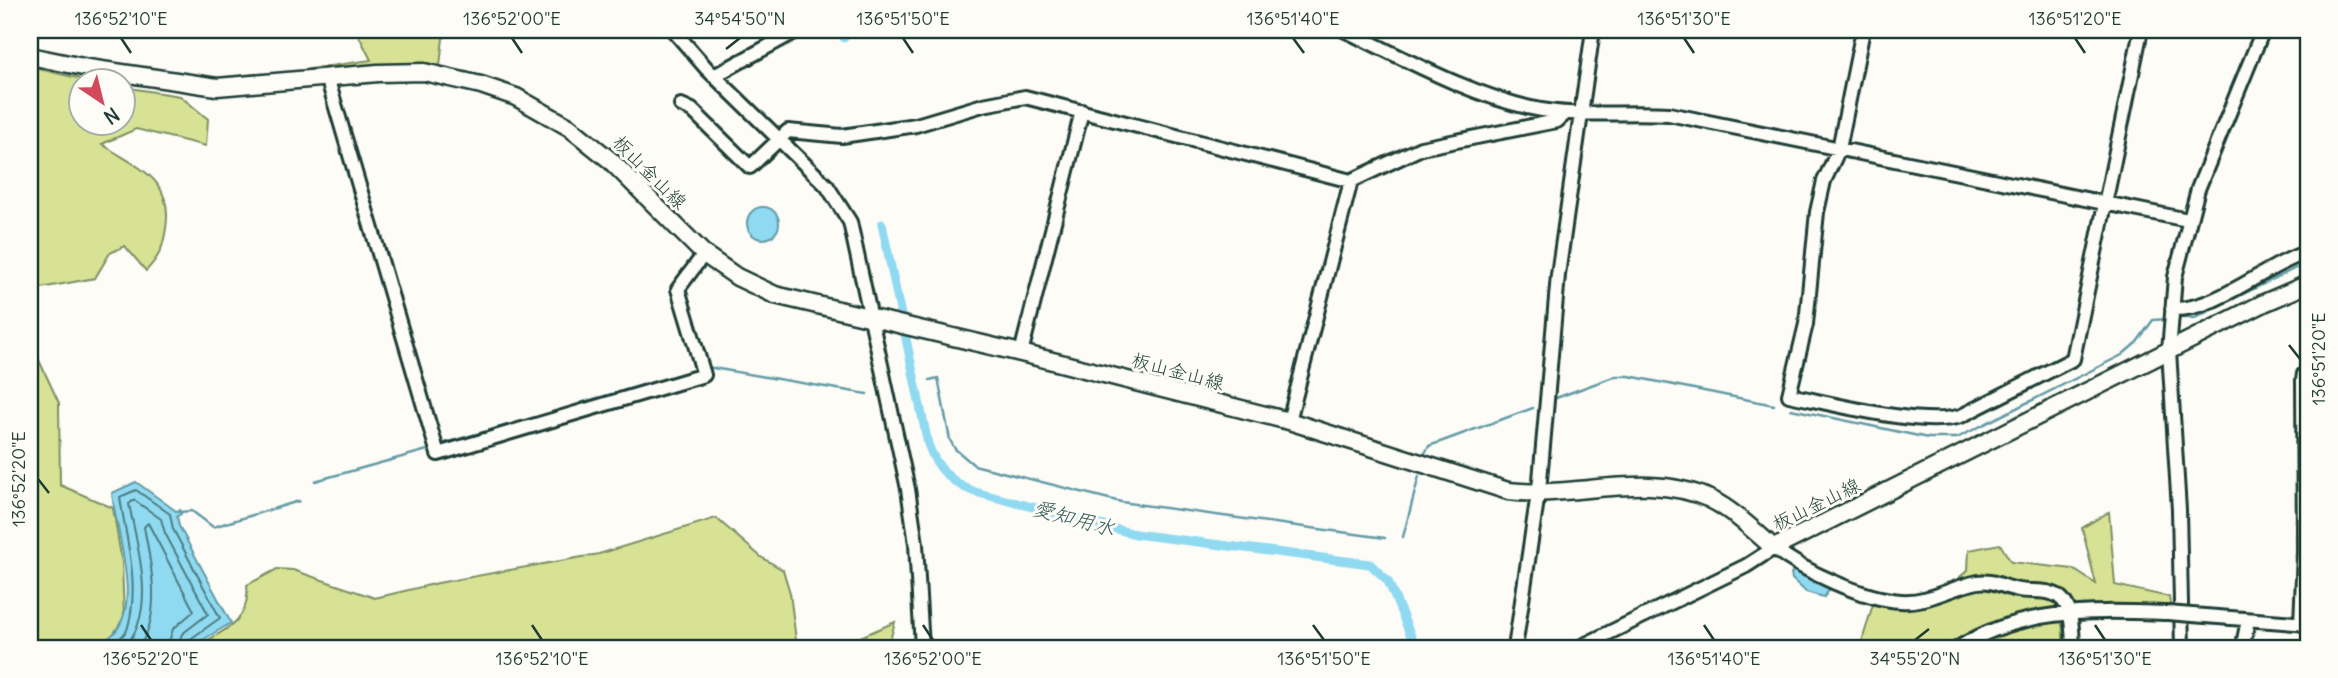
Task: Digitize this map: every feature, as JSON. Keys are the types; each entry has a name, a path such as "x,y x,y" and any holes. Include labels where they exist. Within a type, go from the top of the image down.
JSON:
{"main road":[{"name":"板山金山線","path":"30,56 88,68 216,87 424,72 516,97 569,127 610,160 704,254 737,277 775,295 872,316 1289,421 1363,442 1508,491 1538,495 1644,486 1678,488 1710,499 1741,518 1773,548 2308,284"}],"street":[{"path":"673,30 714,76 827,186 845,211 855,233 910,501 916,544 922,648"},
{"path":"714,76 798,30"},
{"path":"1344,30 1478,91 1531,108 1581,115 1669,114 2188,220"},
{"path":"1515,648 1538,495 1558,275 1592,30"},
{"path":"1863,30 1839,149 1824,181 1819,202 1806,324 1789,395 1900,416 1955,418 2073,359 2141,30"},
{"path":"2182,648 2179,510 2169,351 2175,276 2188,220 2263,30"},
{"path":"327,77 438,454 704,375 678,289 704,254"},
{"path":"681,105 699,117 750,167 788,131 842,136 916,125 983,105 1025,97 1351,181 1421,148 1557,121 1566,113"},
{"path":"1021,353 1082,111"},
{"path":"1289,421 1351,181"},
{"path":"2172,309 2186,309 2203,304 2270,268 2308,252"},
{"path":"1958,648 1978,635 2006,624 2069,612 2168,613 2304,624 2303,380 2304,374 2308,374"},
{"path":"1578,648 1746,566 1773,548 1790,561 1888,600 1926,600 1986,580 2020,591 2055,594 2069,612 2073,648"},
{"path":"2247,648 2244,640 2248,620"}],"green space":[{"path":"356,30 458,30 443,38 440,66 387,65 310,73 309,69 371,60"},
{"path":"30,67 66,75 66,136 120,136 102,144 150,176 164,197 167,211 164,241 158,256 146,271 125,246 110,253 95,278 30,290"},
{"path":"136,89 180,96 208,119 206,146 136,129"},
{"path":"30,341 59,403 60,485 113,508 122,563 124,617 105,648 30,648"},
{"path":"2109,512 2115,585 2169,597 2171,608 2061,608 2064,648 1860,648 1873,604 1925,607 1968,570 1969,550 2000,544 2011,562 2073,569 2096,584 2082,528"},
{"path":"716,518 761,557 783,570 790,593 797,648 455,648 439,645 435,648 194,648 224,631 239,617 247,598 247,585 277,569 293,570 375,598 438,583 599,554"},
{"path":"895,622 888,648 852,648 860,637"}],"water":[{"path":"763,207 774,212 779,223 774,234 763,239 752,234 747,223 752,212"},
{"path":"136,482 176,511 180,510 181,514 177,516 179,526 231,623 189,648 107,648 108,638 119,626 125,610 127,591 112,493"},
{"path":"1798,569 1833,585 1824,597 1806,592 1792,579 1791,573"}],"waterway":[{"name":"愛知用水","path":"842,30 844,38"},
{"name":"愛知用水","path":"882,224 928,444 935,460 952,479 975,492 1135,534 1370,564 1388,581 1416,648"},
{"path":"2175,318 2195,318 2308,262"},
{"path":"1791,409 1928,438 1957,438 2122,355 2137,342 2153,320 2168,319"},
{"path":"707,367 867,394"},
{"path":"580,403 696,370"},
{"path":"1556,398 1616,376 1629,376 1774,405"},
{"path":"930,380 938,378 950,440 955,449 974,465 1121,502 1385,538"},
{"path":"441,444 569,408"},
{"path":"1425,453 1429,446 1533,408"},
{"path":"315,481 431,449"},
{"path":"1403,537 1419,476"},
{"path":"179,512 192,511 213,527 299,501"}]}
